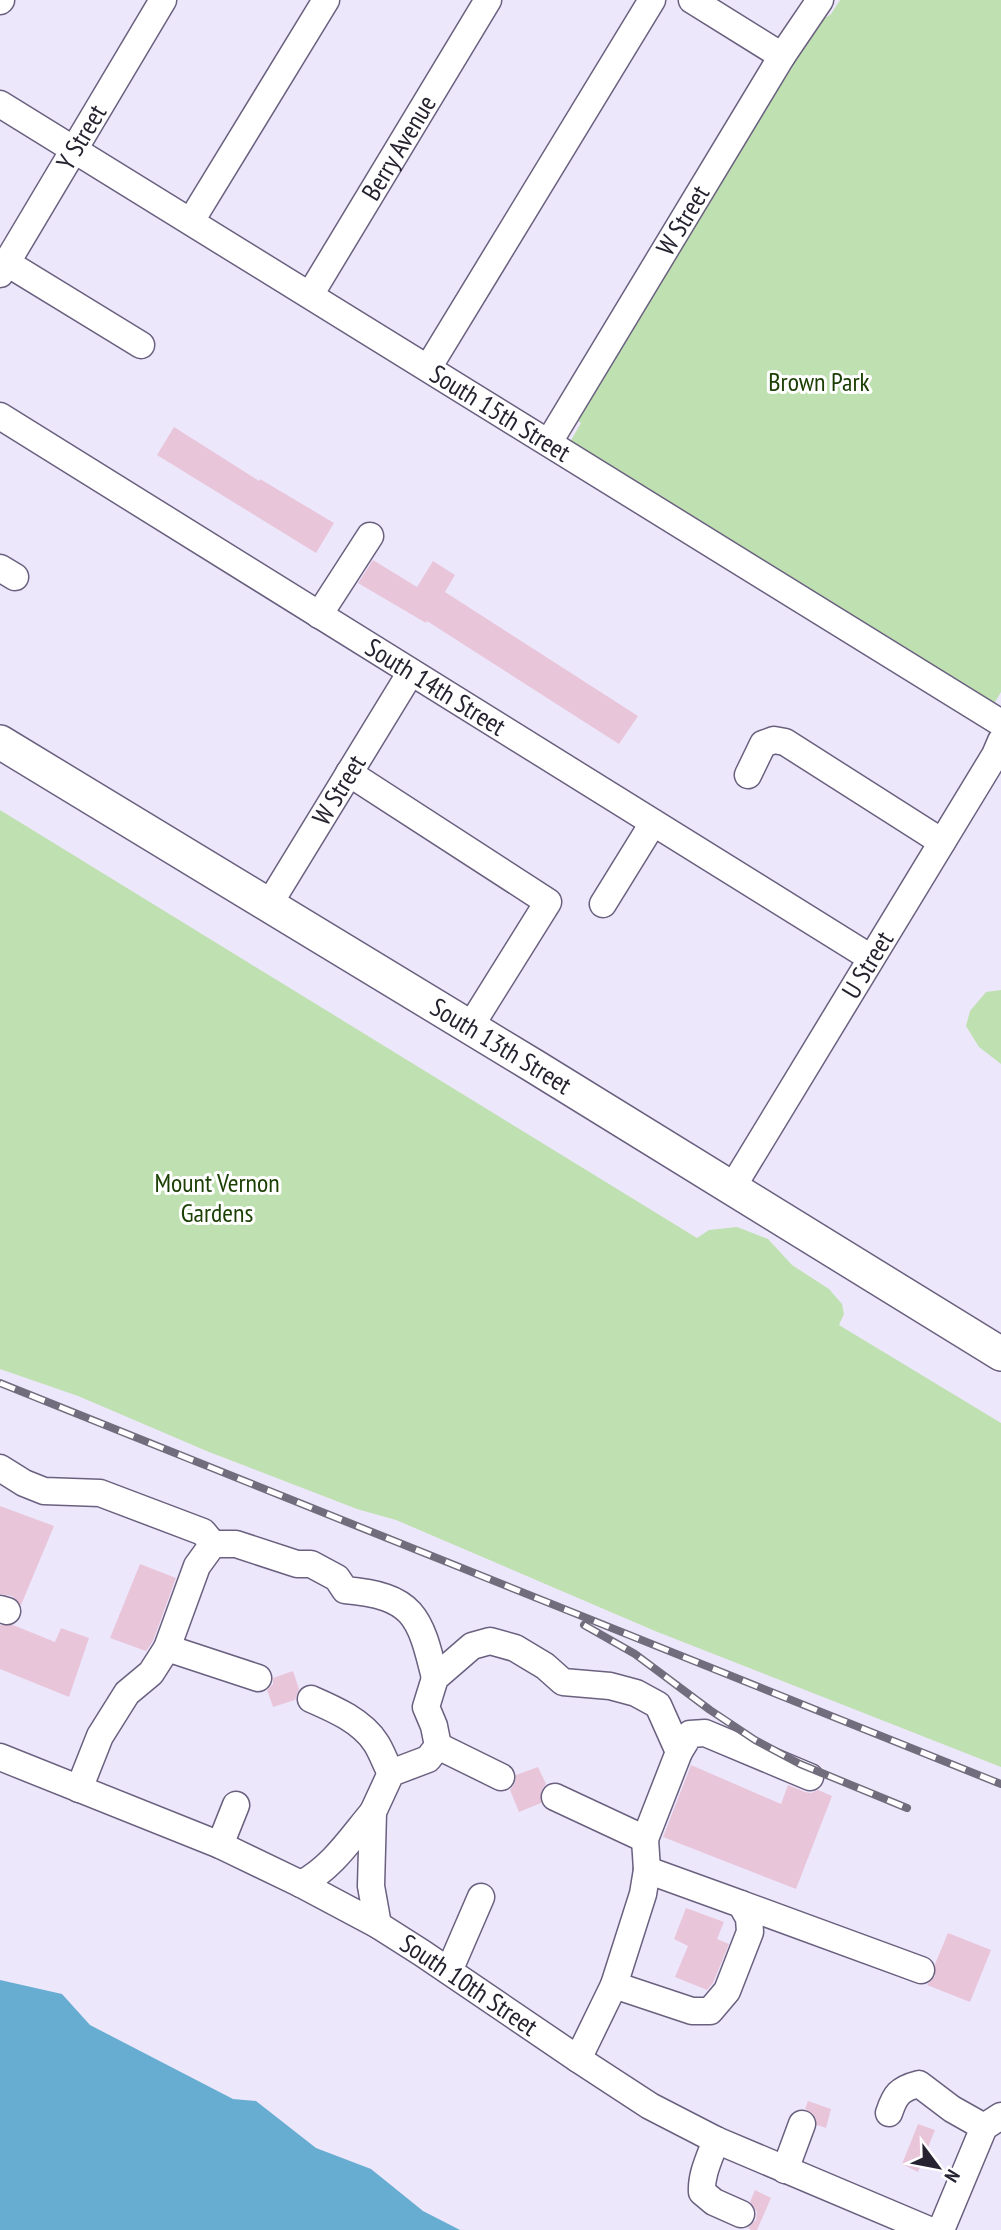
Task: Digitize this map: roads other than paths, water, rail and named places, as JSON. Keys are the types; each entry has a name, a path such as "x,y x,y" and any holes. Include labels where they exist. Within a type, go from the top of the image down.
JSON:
{"main road":[{"name":"South 13th Street","path":"0,742 1001,1354"}],"street":[{"name":"Y Street","path":"3,269 163,0"},
{"path":"191,221 326,0"},
{"name":"Berry Avenue","path":"310,295 488,0"},
{"path":"428,368 652,0"},
{"path":"692,0 782,56"},
{"name":"W Street","path":"549,442 782,56 820,0"},
{"name":"South 15th Street","path":"0,104 1001,723"},
{"path":"3,269 141,345"},
{"name":"South 14th Street","path":"0,416 871,958"},
{"path":"319,615 370,536"},
{"name":"W Street","path":"268,906 411,672"},
{"path":"748,775 763,744 774,740 785,741 942,842"},
{"name":"U Street","path":"732,1188 1001,741"},
{"path":"349,774 548,902 470,1027"},
{"path":"603,904 653,823"},
{"path":"0,1468 24,1483 44,1491 100,1493 203,1532 213,1544"},
{"path":"79,1789 100,1736 127,1693 151,1673 167,1648 197,1566 213,1544"},
{"path":"213,1544 236,1544 297,1564 311,1564 337,1578 345,1590 382,1594 401,1604 417,1621 428,1648 435,1678 426,1707 438,1746 428,1759 391,1773 373,1812 329,1865 301,1884"},
{"path":"435,1678 472,1646 490,1641 515,1648 545,1666 563,1682 610,1686 636,1693 659,1705 679,1752"},
{"path":"167,1648 258,1678"},
{"path":"311,1699 361,1726 376,1742 391,1773"},
{"path":"578,2059 614,1985 643,1894 647,1870 645,1839 679,1752 691,1734 705,1734 810,1777"},
{"path":"438,1746 501,1777"},
{"name":"South 10th Street","path":"0,1757 220,1845 301,1884 378,1926 449,1970 650,2106 716,2140 929,2230"},
{"path":"555,1797 645,1839"},
{"path":"220,1845 236,1805"},
{"path":"373,1812 371,1886 378,1926"},
{"path":"647,1870 921,1970"},
{"path":"449,1970 481,1897"},
{"path":"614,1985 692,2011 710,2011 727,1992 750,1932 749,1918 741,1903"},
{"path":"889,2113 894,2098 906,2087 919,2084 952,2109 992,2122 941,2230"},
{"path":"785,2170 802,2124"},
{"path":"716,2140 704,2171 702,2192 714,2202 741,2214"}],"water":[{"path":"0,1980 62,1994 90,2025 233,2099 256,2101 316,2148 371,2169 423,2211 460,2230 0,2230"}],"railway":[{"path":"0,1383 1001,1784"},
{"path":"584,1625 635,1654 755,1740 800,1764 907,1808"}],"park label":[{"name":"Brown Park","path":"819,382"},
{"name":"Mount Vernon Gardens","path":"217,1198"}]}
